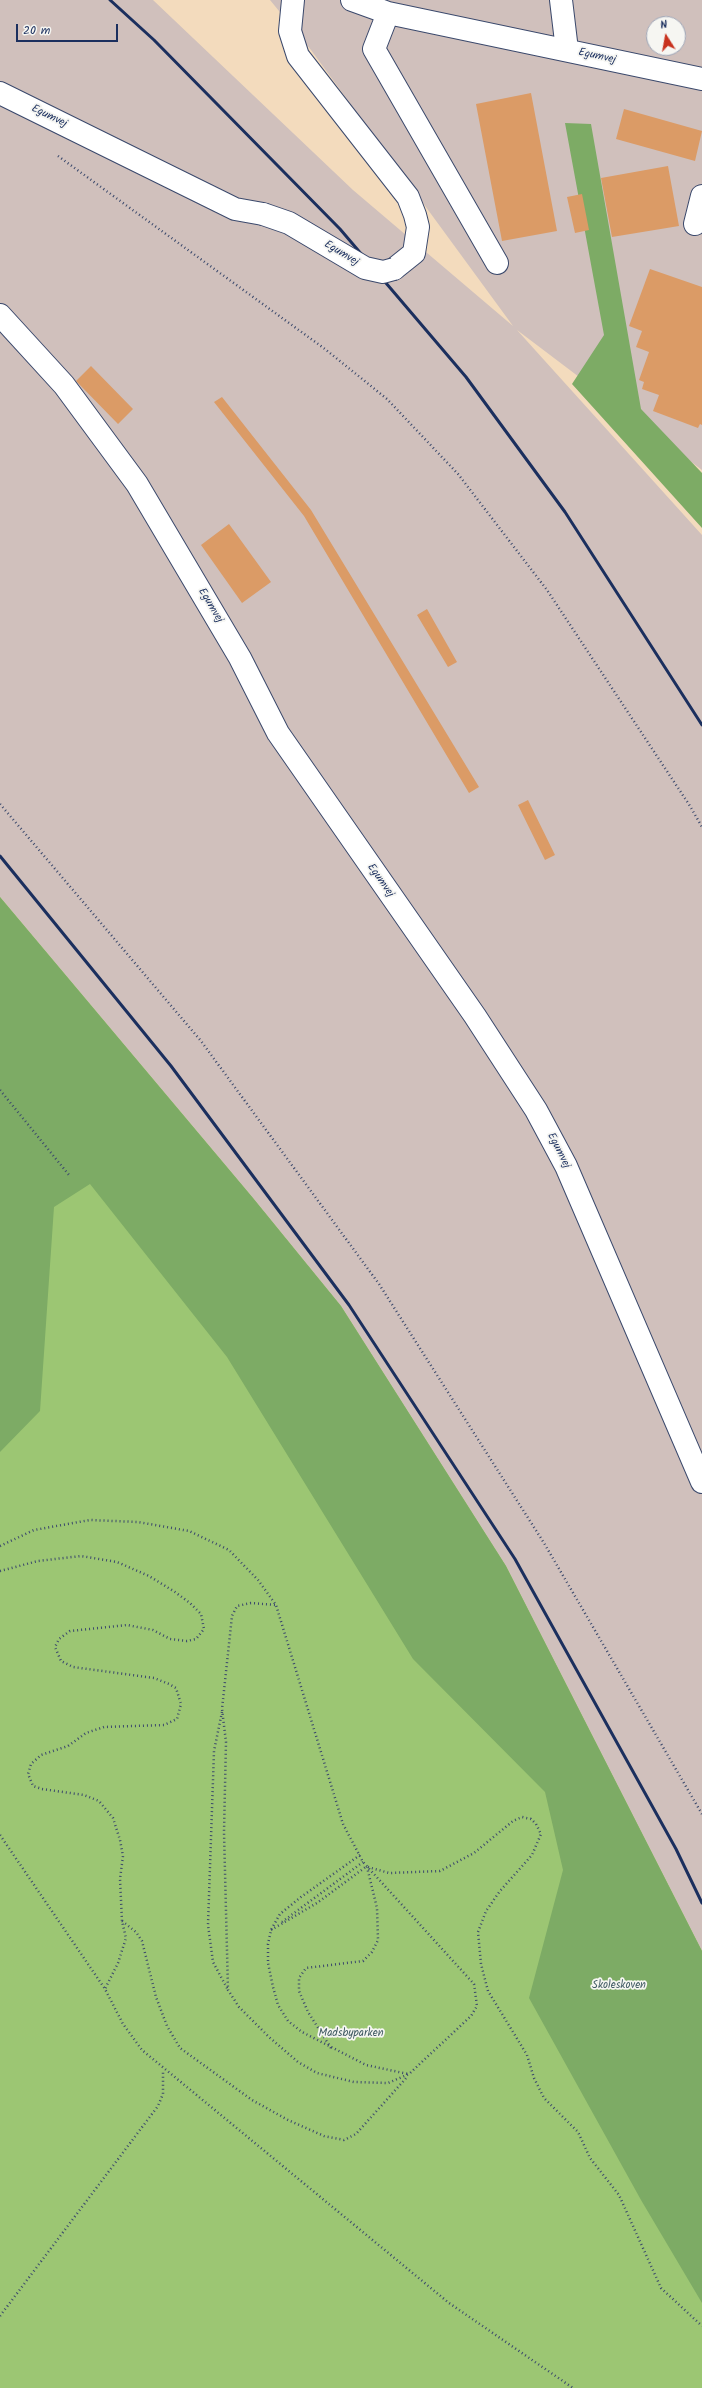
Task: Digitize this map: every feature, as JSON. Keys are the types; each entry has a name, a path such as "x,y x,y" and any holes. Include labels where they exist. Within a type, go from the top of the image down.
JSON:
{"street":[{"name":"Egumvej","path":"0,93 235,209 263,214 289,224 365,268 383,272 394,269 414,253 418,227 415,215 408,197 298,56 290,31 293,0"},
{"name":"Egumvej","path":"352,0 567,50 702,79"},
{"path":"560,0 567,50"},
{"path":"378,7 374,49 497,262"},
{"path":"695,224 702,196"},
{"name":"Egumvej","path":"0,315 64,385 137,484 240,658 278,733 475,1016 536,1110 566,1166 702,1482"}],"path":[{"path":"55,154 325,349 387,399 458,474 547,590 690,806 702,827"},
{"path":"0,804 201,1041 379,1284 544,1543 702,1814"},
{"path":"0,1090 69,1175"},
{"path":"0,1546 34,1530 90,1520 138,1522 189,1531 229,1550 258,1580 276,1605 338,1810 363,1862 464,1971 474,1984 477,1997 477,2006 471,2016 409,2074 356,2134 344,2140 324,2136 288,2120 252,2100 180,2048 167,2026 156,1997 142,1941 136,1932 122,1921"},
{"path":"0,1571 38,1561 81,1556 117,1562 149,1576 175,1592 190,1603 201,1614 204,1629 196,1639 187,1641 170,1639 153,1630 127,1624 70,1632 59,1639 55,1647 61,1661 73,1667 154,1678 176,1688 180,1695 181,1704 177,1718 164,1725 104,1727 86,1733 68,1746 41,1755 31,1764 28,1774 33,1786 42,1789 84,1795 99,1801 113,1818 123,1856 120,1879 122,1921 126,1938 118,1963 105,1989"},
{"path":"276,1605 251,1603 237,1606 232,1616 222,1709 214,1751 208,1924 213,1962 239,2007 298,2062 317,2073 354,2082 388,2083 409,2074"},
{"path":"222,1709 226,1742 224,1832 228,1990"},
{"path":"367,1866 389,1873 440,1871 474,1853 513,1821 522,1817 531,1819 536,1824 541,1834 532,1855 500,1891 486,1911 478,1932 481,1964 488,1992 527,2055 534,2078 544,2098 578,2132 590,2158 619,2195 661,2288 702,2326"},
{"path":"0,1835 105,1989 123,2024 142,2050 163,2070 214,2109 315,2195 449,2303 573,2388"},
{"path":"360,1855 301,1896 280,1914 271,1930 268,1963 278,2005 288,2021 302,2032 366,2065 409,2074"},
{"path":"271,1930 363,1862"},
{"path":"271,1930 317,1903 367,1866"},
{"path":"332,2048 308,2012 299,1992 299,1978 306,1968 363,1961 372,1952 378,1940 377,1908 367,1866"},
{"path":"0,2316 158,2106 163,2094 163,2070"}],"shaded area":[{"path":"0,0 153,0 353,190 513,326 311,50 270,0 702,0 702,470 517,330 702,535 702,1951 506,1566 341,1306 253,1198 0,897"}],"green space":[{"path":"565,123 591,124 641,409 702,473 702,528 572,384 604,335"},
{"name":"Madsbyparken","path":"0,897 253,1198 341,1306 506,1566 702,1951 702,2388 0,2388"},
{"name":"Skoleskoven","path":"0,897 253,1198 341,1306 506,1566 702,1951 702,2303 641,2200 529,1998 563,1870 545,1792 413,1659 227,1357 90,1184 54,1207 40,1411 0,1452"}],"building":[{"path":"531,93 557,231 502,241 476,104"},
{"path":"624,109 702,131 695,161 616,139"},
{"path":"668,166 679,226 612,237 601,178"},
{"path":"582,194 589,230 575,233 567,197"},
{"path":"650,269 702,287 702,425 700,424 698,428 653,411 659,395 642,389 644,382 639,380 649,352 636,347 642,331 629,326"},
{"path":"91,366 133,409 118,424 76,381"},
{"path":"222,397 311,510 479,787 469,793 304,516 214,402"},
{"path":"229,524 271,582 242,603 201,545"},
{"path":"427,609 457,662 448,667 417,615"},
{"path":"528,800 555,855 545,860 518,805"}],"railway":[{"path":"110,0 154,40 340,229 466,377 565,512 702,725"},
{"path":"0,856 171,1066 349,1305 515,1559 676,1849 702,1903"}]}
